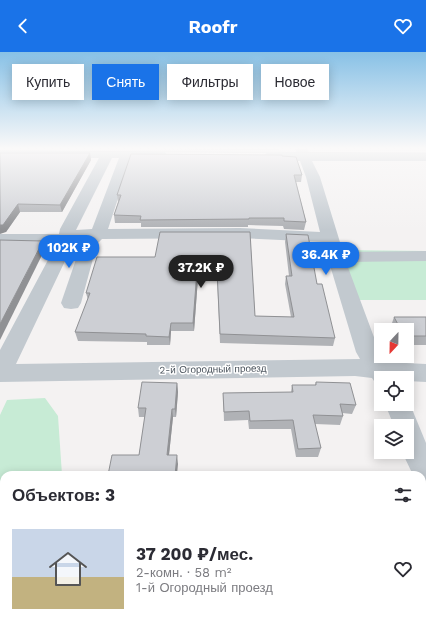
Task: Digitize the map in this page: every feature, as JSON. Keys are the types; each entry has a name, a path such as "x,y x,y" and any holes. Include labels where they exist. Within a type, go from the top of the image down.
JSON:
{"street":[{"path":"0,372 67,236 68,229 97,176"},
{"path":"71,303 89,242 98,234 119,176"},
{"path":"312,176 337,257 342,279 367,352 379,371"},
{"path":"0,239 56,240 79,234 240,233 330,237"},
{"path":"337,257 426,256"},
{"name":"2-й Огородный проезд","path":"0,372 355,367 374,373"},
{"name":"2-й Огородный проезд","path":"414,374 426,373"},
{"path":"414,448 426,471"}],"green space":[{"path":"340,250 426,251 426,300 356,300"},
{"path":"45,398 58,416 62,471 0,471 0,415 7,400"}],"building":[{"path":"0,176 77,176 60,205 18,204 3,225 0,225"},
{"path":"124,176 294,176 306,222 284,221 284,218 140,220 141,216 114,215 121,195 117,195"},
{"path":"160,232 250,232 255,316 294,317 286,276 292,276 286,234 308,235 317,284 322,284 335,338 220,334 217,270 197,270 193,323 171,323 169,337 146,336 146,334 75,332 90,293 86,293 97,257 155,257"},
{"path":"0,240 43,241 0,324"},
{"path":"394,317 426,317 426,336 414,336 414,323 397,323"},
{"path":"142,382 177,383 175,409 172,409 167,455 177,455 175,471 109,471 112,455 139,455 146,408 138,408"},
{"path":"316,382 350,383 356,405 340,404 343,416 313,415 321,448 298,449 293,420 250,421 249,411 224,412 223,393 293,392 292,385 316,385"}]}
